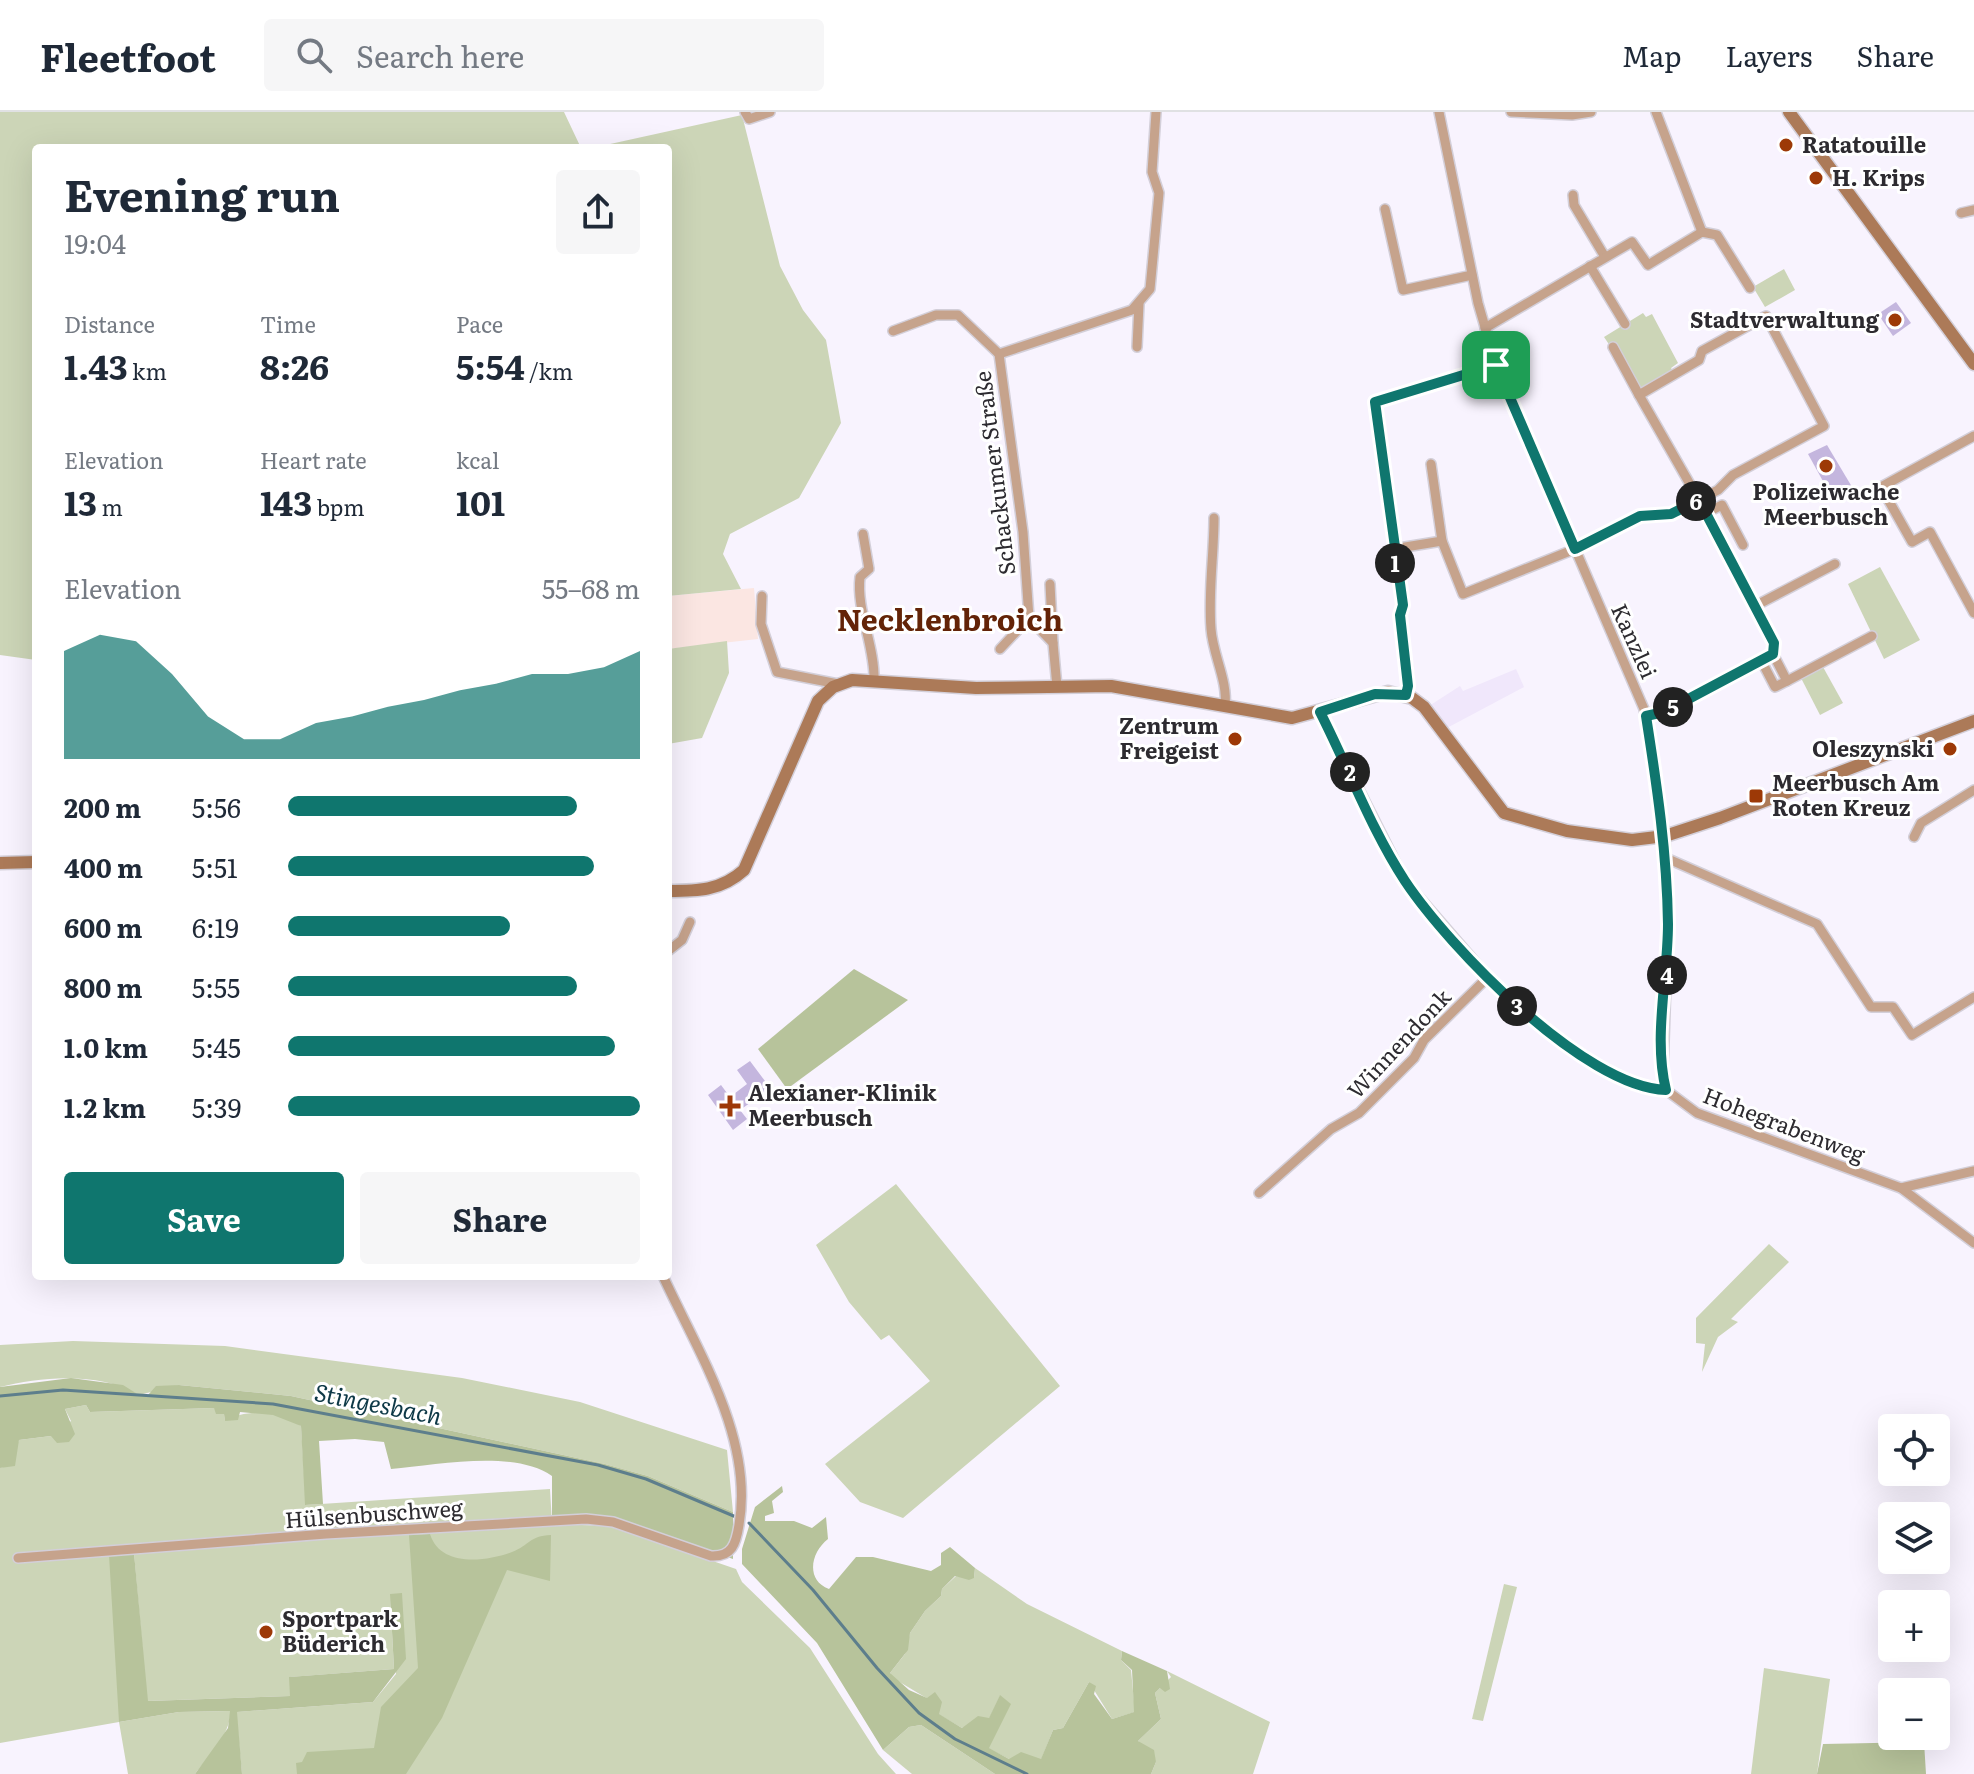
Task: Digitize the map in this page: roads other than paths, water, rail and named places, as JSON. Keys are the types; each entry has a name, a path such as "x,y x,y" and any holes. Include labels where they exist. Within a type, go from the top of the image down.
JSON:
{"main road":[{"path":"1789,112 1974,364"},
{"path":"672,891 707,890 730,881 744,870 815,706 838,684 874,680 989,688 1121,687 1292,718 1375,694 1406,695 1424,707 1493,801 1509,816 1610,839 1665,836 1974,721"},
{"path":"0,863 32,862"}],"street":[{"path":"745,112 749,119 770,112"},
{"path":"999,354 1132,310 1150,289 1159,193 1152,172 1156,112"},
{"name":"Kanzlei","path":"1439,112 1472,275 1496,365 1646,716 1665,836 1667,980 1663,1071 1666,1090"},
{"path":"1511,112 1588,112"},
{"path":"1656,112 1702,232"},
{"path":"1573,195 1574,205 1605,257"},
{"path":"1385,209 1403,290 1472,275"},
{"path":"1961,213 1974,210"},
{"path":"1485,328 1632,242 1648,265 1702,232 1717,235 1750,288"},
{"path":"1590,266 1625,324"},
{"path":"1137,347 1139,304"},
{"name":"Schackumer Straße","path":"893,331 936,315 958,315 999,354 1023,532 1029,618"},
{"path":"1431,464 1442,541 1463,594 1575,549 1640,516 1671,514 1718,490 1733,475 1824,426 1766,316 1702,351 1699,360 1639,395"},
{"path":"1613,347 1755,606 1774,643 1773,654 1787,681"},
{"path":"1406,695 1409,673 1375,402 1496,365"},
{"path":"1974,436 1881,487 1912,542 1930,532 1974,613"},
{"path":"1706,513 1722,505 1743,545"},
{"path":"1214,518 1210,611 1214,649 1226,686 1225,707"},
{"path":"863,534 869,569 860,577 859,589 871,639 874,680"},
{"path":"1393,549 1442,541"},
{"path":"1755,606 1835,564"},
{"name":"Schackumer Straße","path":"1050,584 1057,687"},
{"path":"762,596 761,624 777,672 838,684"},
{"path":"1000,649 1029,618 1053,643"},
{"path":"1761,660 1775,687 1872,636"},
{"path":"1646,716 1664,712 1773,654"},
{"name":"Hohegrabenweg","path":"1320,712 1405,881 1488,977 1537,1024 1572,1049 1637,1085 1666,1090 1697,1113 1901,1188 1974,1243"},
{"path":"1914,837 1921,823 1974,790"},
{"path":"1666,858 1817,924 1871,1007 1893,1007 1912,1035 1974,997"},
{"path":"672,948 682,940 690,922"},
{"name":"Winnendonk","path":"1259,1193 1331,1129 1359,1113 1414,1058 1424,1040 1488,977"},
{"path":"1901,1188 1974,1171"},
{"name":"Hülsenbuschweg","path":"18,1558 326,1534 586,1519 613,1522 711,1556 727,1554 734,1546 742,1506 735,1440 665,1280"}],"waterway":[{"name":"Stingesbach","path":"0,1396 63,1390 273,1404 598,1465 646,1479 736,1517"},
{"name":"Stingesbach","path":"749,1523 813,1590 877,1668 919,1713 955,1739 1027,1774"}],"place":[{"name":"Ratatouille","path":"1786,145"},
{"name":"H. Krips","path":"1816,178"},
{"name":"Stadtverwaltung","path":"1895,320"},
{"name":"Polizeiwache Meerbusch","path":"1826,466"},
{"name":"Zentrum Freigeist","path":"1235,739"},
{"name":"Oleszynski","path":"1950,749"},
{"name":"Meerbusch Am Roten Kreuz","path":"1756,796"},
{"name":"Alexianer-Klinik Meerbusch","path":"730,1106"},
{"name":"Sportpark Büderich","path":"266,1632"}],"district":[{"name":"Necklenbroich","path":"950,621"}]}
